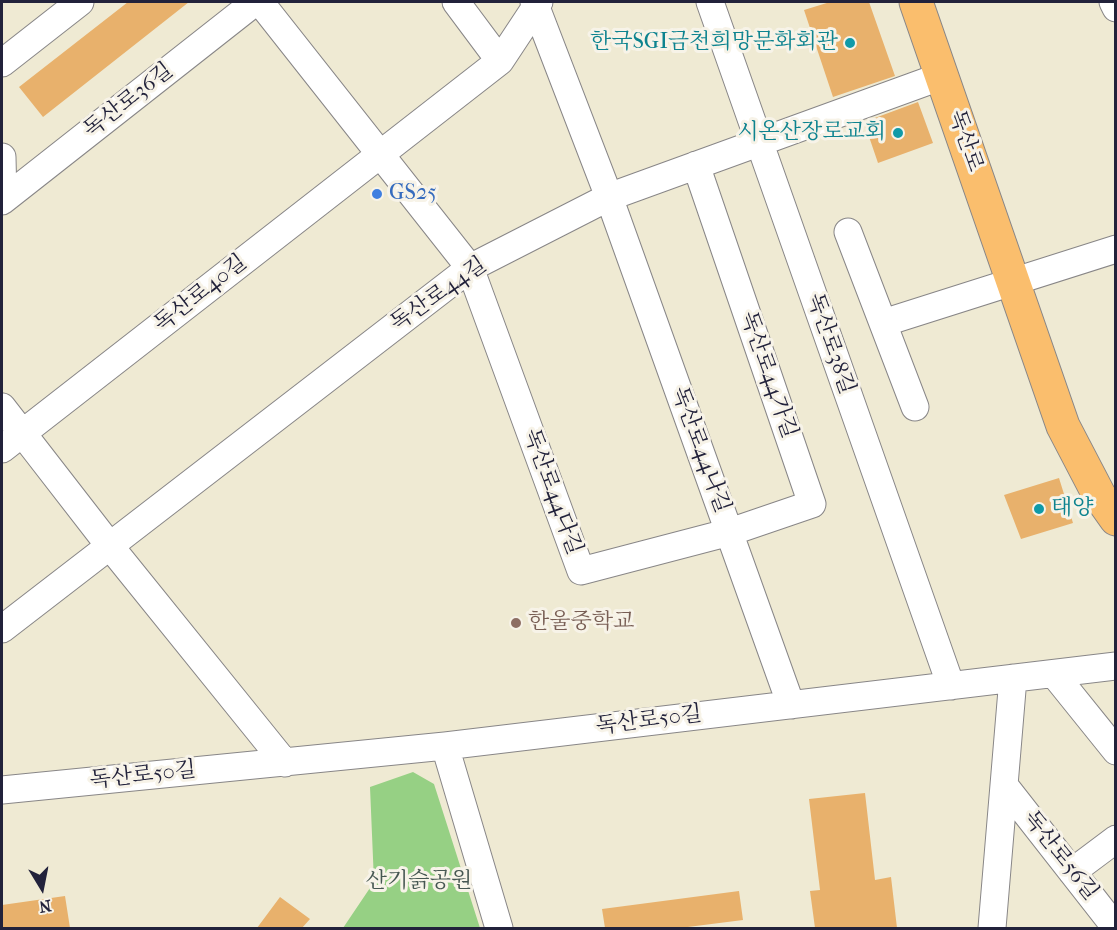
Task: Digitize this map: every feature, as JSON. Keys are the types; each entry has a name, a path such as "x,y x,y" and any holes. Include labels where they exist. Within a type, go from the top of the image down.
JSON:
{"main road":[{"name":"독산로","path":"916,2 1063,426 1099,495 1116,519"}],"street":[{"path":"2,63 80,2"},
{"name":"독산로36길","path":"2,200 255,2"},
{"path":"260,2 470,268"},
{"path":"456,2 500,61"},
{"name":"독산로38길","path":"710,2 951,686"},
{"path":"1113,2 1116,8"},
{"name":"독산로40길","path":"12,441 500,61 536,3"},
{"name":"독산로40길","path":"536,3 609,197"},
{"name":"독산로44길","path":"2,629 470,268 609,197 942,76"},
{"name":"독산로36길","path":"2,157 2,200"},
{"name":"독산로44가길","path":"696,165 812,504 730,532"},
{"name":"독산로44나길","path":"609,197 791,705"},
{"path":"848,232 915,407"},
{"path":"883,323 1116,249"},
{"name":"독산로44다길","path":"470,268 581,571 730,532"},
{"path":"2,407 12,441 109,545 285,763"},
{"name":"독산로50길","path":"2,790 444,746 1116,666"},
{"path":"1053,674 1116,751"},
{"path":"992,928 1013,678"},
{"path":"444,746 500,928"},
{"name":"독산로56길","path":"1004,785 1116,928"},
{"path":"1072,872 1116,839"}],"green space":[{"name":"산기슭공원","path":"413,772 434,784 480,928 343,928 374,882 370,787"}],"building":[{"path":"128,2 189,2 43,117 19,87"},
{"name":"한국SGI금천희망문화회관","path":"830,2 869,2 895,76 833,97 804,10"},
{"name":"시온산장로교회","path":"918,102 933,143 878,163 864,122"},
{"name":"태양","path":"1059,478 1073,523 1021,539 1004,495"},
{"path":"865,793 875,880 891,877 897,928 815,928 810,891 820,890 809,799"},
{"path":"739,891 743,920 680,928 605,928 602,909"},
{"path":"65,896 70,928 2,928 2,905"},
{"path":"280,897 310,919 302,928 257,928"}],"place":[{"name":"한국SGI금천희망문화회관","path":"850,43"},
{"name":"시온산장로교회","path":"898,133"},
{"name":"GS25","path":"377,194"},
{"name":"태양","path":"1039,509"},
{"name":"한울중학교","path":"516,623"}]}
